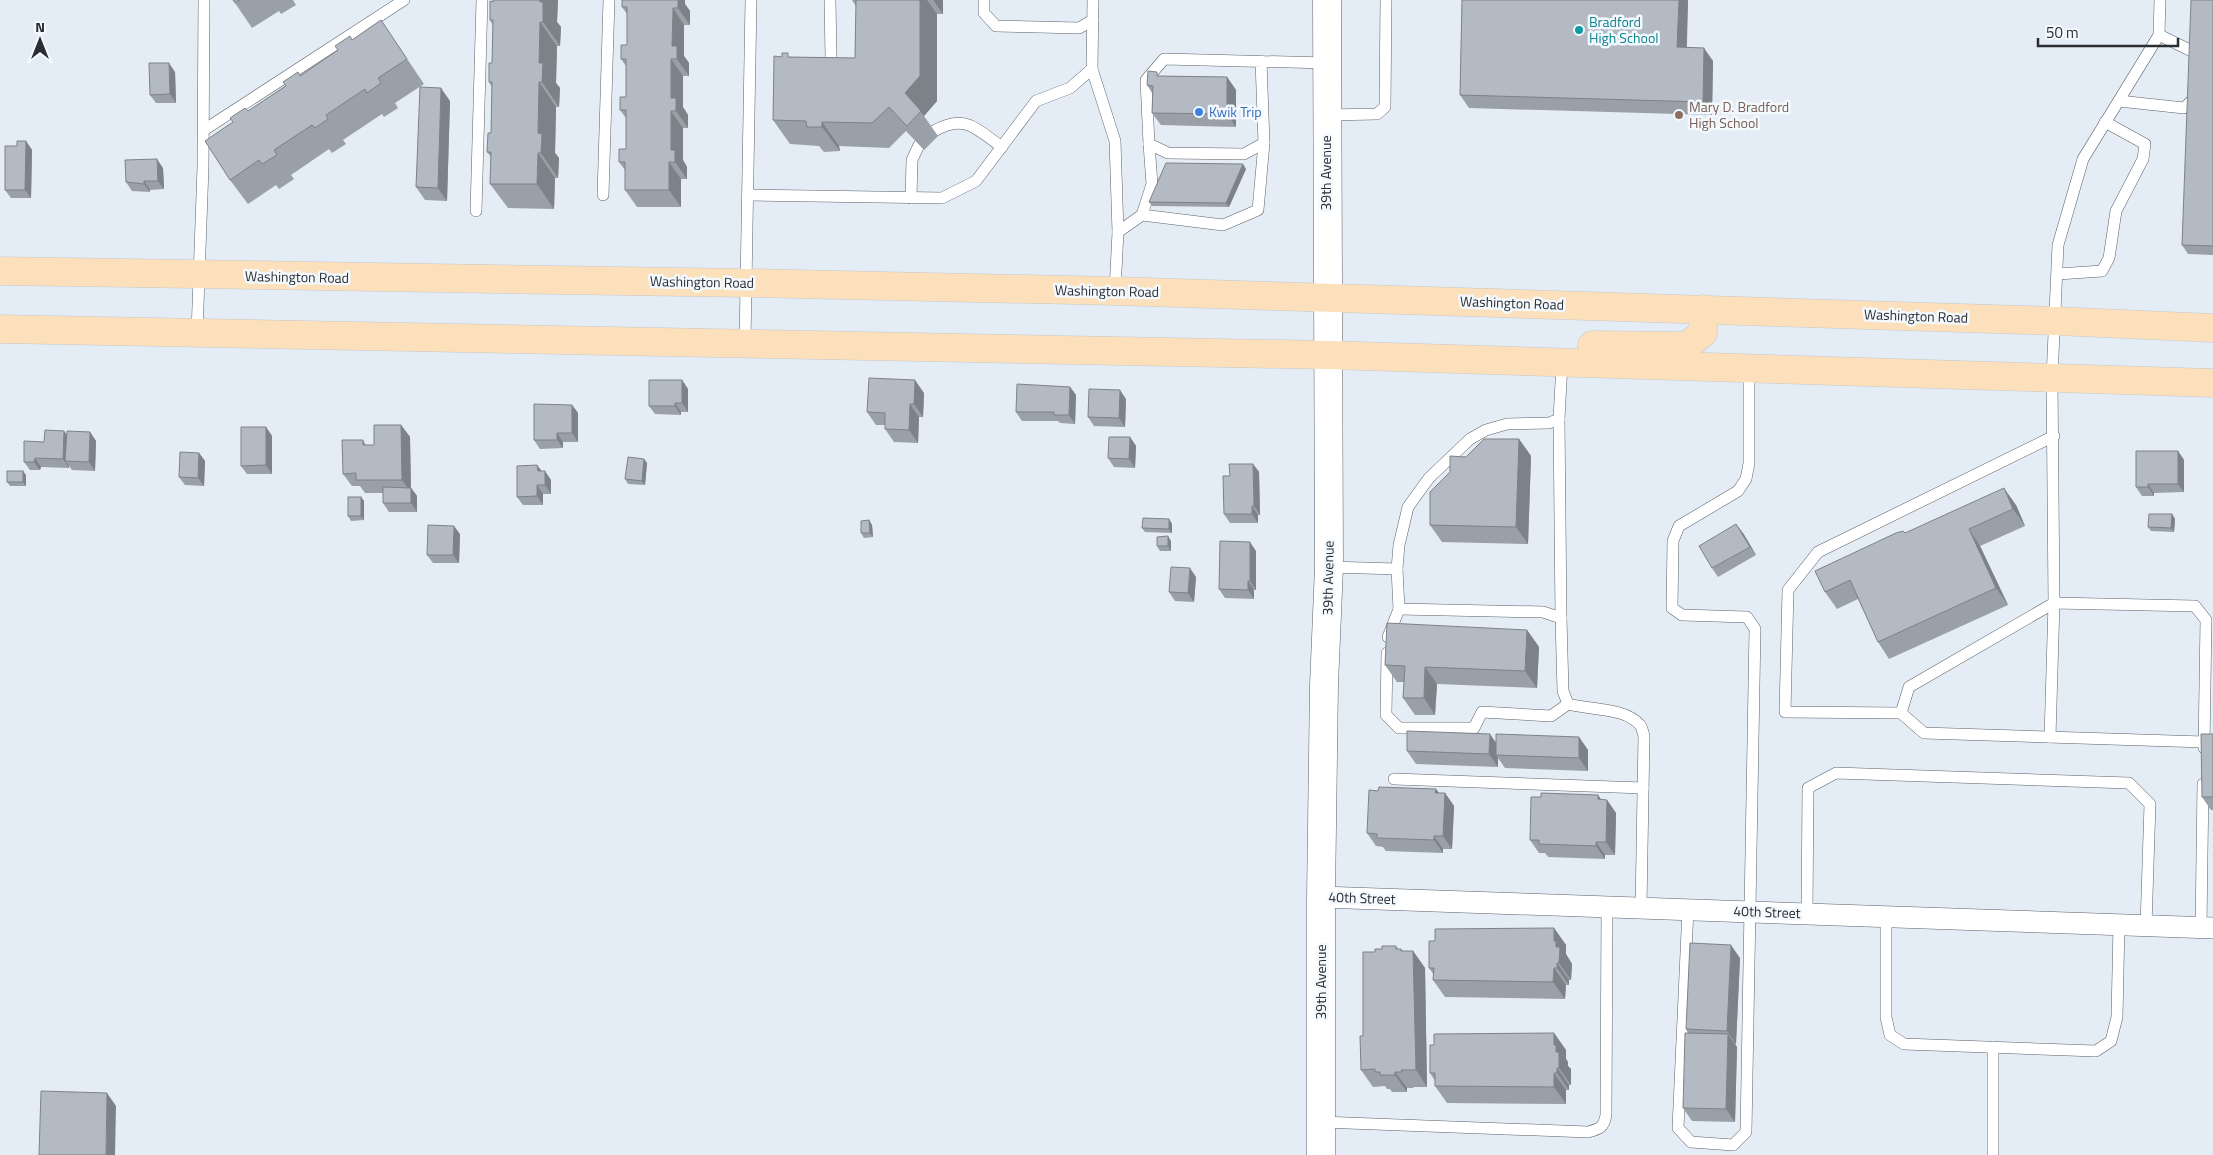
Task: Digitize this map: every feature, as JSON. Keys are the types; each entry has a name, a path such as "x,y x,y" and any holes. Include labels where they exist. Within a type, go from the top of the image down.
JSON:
{"main road":[{"name":"39th Avenue","path":"1321,1155 1321,897 1324,685 1329,567 1326,0"},
{"name":"Washington Road","path":"0,271 1115,291 1702,309 2213,328"},
{"path":"1552,362 1589,345 1687,346 1702,333 1702,309"},
{"path":"0,329 197,334 745,342 1328,356 2213,383"}],"street":[{"name":"40th Street","path":"1321,897 2207,927"}],"lane":[{"path":"197,334 204,130 204,0"},
{"path":"204,130 404,0"},
{"path":"476,211 482,0"},
{"path":"603,195 609,0"},
{"path":"745,342 751,0"},
{"path":"830,0 831,58"},
{"path":"984,0 984,13 996,26 1079,28 1093,20"},
{"path":"1093,0 1092,69 1115,141 1118,232 1115,291"},
{"path":"1326,115 1377,114 1385,107 1386,0"},
{"path":"2050,737 2054,603 2052,378 2058,246 2083,158 2159,35 2160,0"},
{"path":"2159,35 2202,56 2203,69"},
{"path":"1118,232 1142,215 1152,184 1146,80 1164,59 1326,62"},
{"path":"1142,215 1223,225 1258,210 1264,143 1261,61"},
{"path":"748,195 942,198 976,181 1036,101 1070,88 1092,69"},
{"path":"2119,100 2184,108 2200,93"},
{"path":"934,131 946,124 955,122 969,124 1002,147"},
{"path":"2058,274 2102,271 2109,258 2116,211 2143,160 2145,144 2105,122"},
{"path":"1149,144 1168,153 1244,154 1264,143"},
{"path":"911,198 912,160 919,145"},
{"path":"1552,362 1559,419 1563,690 1568,704"},
{"path":"1688,909 1678,1128 1691,1142 1733,1145 1746,1132 1754,629 1747,617 1682,615 1672,608 1672,589 1673,541 1679,526 1738,491 1746,479 1748,463 1748,368"},
{"path":"1559,419 1549,423 1507,424 1486,430 1470,439 1429,478 1408,507 1399,545 1397,569 1399,608 1388,632 1386,714 1399,728 1474,728 1482,712 1551,716 1568,704 1611,710 1628,717 1640,725 1644,736 1641,908"},
{"path":"2054,436 1818,552 1788,590 1785,712 1901,713 1924,733 2204,742"},
{"path":"1329,567 1397,569"},
{"path":"1901,713 1909,687 2054,603 2195,606 2206,620 2203,767 2207,927"},
{"path":"1399,608 1543,612 1561,618"},
{"path":"1807,914 1808,788 1836,773 2129,783 2150,804 2146,926"},
{"path":"1394,779 1643,788"},
{"path":"1321,1122 1588,1132 1599,1129 1604,1124 1606,1115 1607,907"},
{"path":"1886,916 1886,1016 1890,1035 1904,1044 2096,1051 2111,1041 2117,1016 2118,924"},
{"path":"1993,1047 1993,1154"}],"building":[{"path":"493,0 540,0 540,2 543,2 543,22 540,22 539,63 543,63 542,82 539,82 538,133 542,134 541,153 538,153 537,184 490,184 491,152 487,152 488,133 491,133 492,82 489,82 489,63 492,63 493,20 490,20 490,1 493,2"},
{"path":"622,0 678,0 678,8 673,8 672,46 677,46 677,59 671,59 671,98 676,98 676,111 671,111 671,150 675,150 675,162 669,162 669,190 625,190 625,162 619,162 619,149 626,149 626,110 620,110 620,97 626,97 626,59 621,59 621,45 627,45 627,7 622,7"},
{"path":"856,0 920,0 920,76 905,93 921,111 907,126 889,107 872,123 822,122 822,127 807,127 806,121 773,120 774,56 782,57 782,53 788,53 788,57 855,58"},
{"name":"Bradford High School","path":"1462,0 1679,0 1677,47 1704,48 1703,102 1460,95"},
{"path":"2191,0 2213,0 2213,246 2182,245"},
{"path":"381,20 407,59 378,78 381,83 367,93 365,89 326,115 328,119 315,128 312,125 274,150 277,155 262,164 259,160 230,180 205,141 233,122 230,118 245,108 248,111 286,86 283,82 298,72 300,76 338,50 335,46 350,36 352,40"},
{"path":"149,63 169,63 170,94 150,95"},
{"path":"1148,71 1157,72 1157,76 1227,77 1227,114 1152,113 1153,86 1147,85"},
{"path":"420,87 441,88 438,188 416,187"},
{"path":"17,141 26,141 25,190 5,190 5,146 17,146"},
{"path":"157,159 158,181 144,181 144,184 126,182 125,160"},
{"path":"1166,163 1243,164 1226,203 1149,202"},
{"path":"869,378 915,380 914,404 910,404 909,430 885,429 885,413 867,412"},
{"path":"649,380 682,380 682,403 675,403 675,406 649,406"},
{"path":"1017,384 1070,387 1069,415 1054,415 1054,412 1016,412"},
{"path":"1089,389 1120,390 1119,418 1088,417"},
{"path":"534,404 572,405 572,433 557,433 557,440 534,440"},
{"path":"374,425 401,425 402,480 356,480 356,473 343,474 342,440 363,440 363,445 374,445"},
{"path":"241,427 266,427 266,465 241,466"},
{"path":"45,430 64,431 63,459 35,458 34,462 24,462 24,441 44,442"},
{"path":"67,431 90,432 89,462 65,461"},
{"path":"1109,437 1130,437 1129,459 1108,458"},
{"path":"1484,439 1519,439 1516,527 1430,525 1430,492 1450,472 1450,456 1466,457"},
{"path":"2136,451 2178,451 2178,484 2148,484 2148,487 2136,487"},
{"path":"180,452 199,453 198,478 179,477"},
{"path":"628,457 644,459 642,481 625,479"},
{"path":"1229,464 1253,464 1254,506 1252,506 1252,514 1224,514 1223,476 1230,476"},
{"path":"537,465 538,471 545,471 545,485 537,485 537,496 517,497 517,466"},
{"path":"7,471 23,471 23,482 7,482"},
{"path":"383,487 411,488 411,503 383,503"},
{"path":"2004,488 2013,509 1969,529 1996,588 1878,642 1850,580 1825,592 1815,571 1896,533 1903,531 1905,533"},
{"path":"348,497 361,497 361,516 348,516"},
{"path":"2149,514 2172,514 2171,528 2148,527"},
{"path":"1143,518 1169,519 1169,529 1142,528"},
{"path":"869,520 870,533 861,533 861,521"},
{"path":"1736,524 1750,547 1712,568 1699,546"},
{"path":"428,525 454,526 453,555 427,555"},
{"path":"1168,536 1168,546 1157,546 1157,537"},
{"path":"1220,541 1250,542 1250,581 1248,581 1248,590 1219,589"},
{"path":"1171,567 1190,568 1188,593 1169,592"},
{"path":"1387,623 1527,630 1525,671 1425,667 1424,698 1403,698 1405,666 1385,665"},
{"path":"1407,731 1490,734 1489,754 1407,751"},
{"path":"1496,734 1579,737 1579,758 1496,755"},
{"path":"2201,734 2213,734 2213,797 2202,797"},
{"path":"1379,787 1436,789 1435,793 1445,793 1443,836 1434,836 1434,840 1377,838 1377,834 1367,833 1369,790 1378,791"},
{"path":"1541,793 1598,795 1598,799 1607,800 1606,842 1596,842 1596,846 1539,844 1539,840 1530,840 1531,797 1541,797"},
{"path":"1554,928 1554,941 1556,941 1556,947 1560,947 1559,963 1557,963 1557,968 1554,968 1553,982 1433,980 1434,968 1429,968 1429,941 1435,941 1435,929"},
{"path":"1690,943 1731,945 1727,1031 1686,1029"},
{"path":"1382,946 1396,946 1396,949 1401,949 1401,951 1413,951 1416,1070 1401,1070 1402,1072 1395,1072 1395,1075 1380,1075 1380,1072 1375,1072 1375,1069 1361,1070 1360,1036 1363,1036 1363,952 1375,952 1375,949 1382,949"},
{"path":"1554,1033 1554,1045 1556,1045 1556,1052 1559,1052 1559,1068 1557,1068 1557,1073 1554,1073 1554,1087 1435,1086 1435,1073 1430,1073 1430,1045 1434,1045 1434,1034"},
{"path":"1685,1033 1728,1034 1726,1109 1683,1108"},
{"path":"41,1091 107,1093 106,1155 39,1155"}],"place":[{"name":"Bradford High School","path":"1579,30"},
{"name":"Kwik Trip","path":"1199,112"},
{"name":"Mary D. Bradford High School","path":"1679,115"}]}
